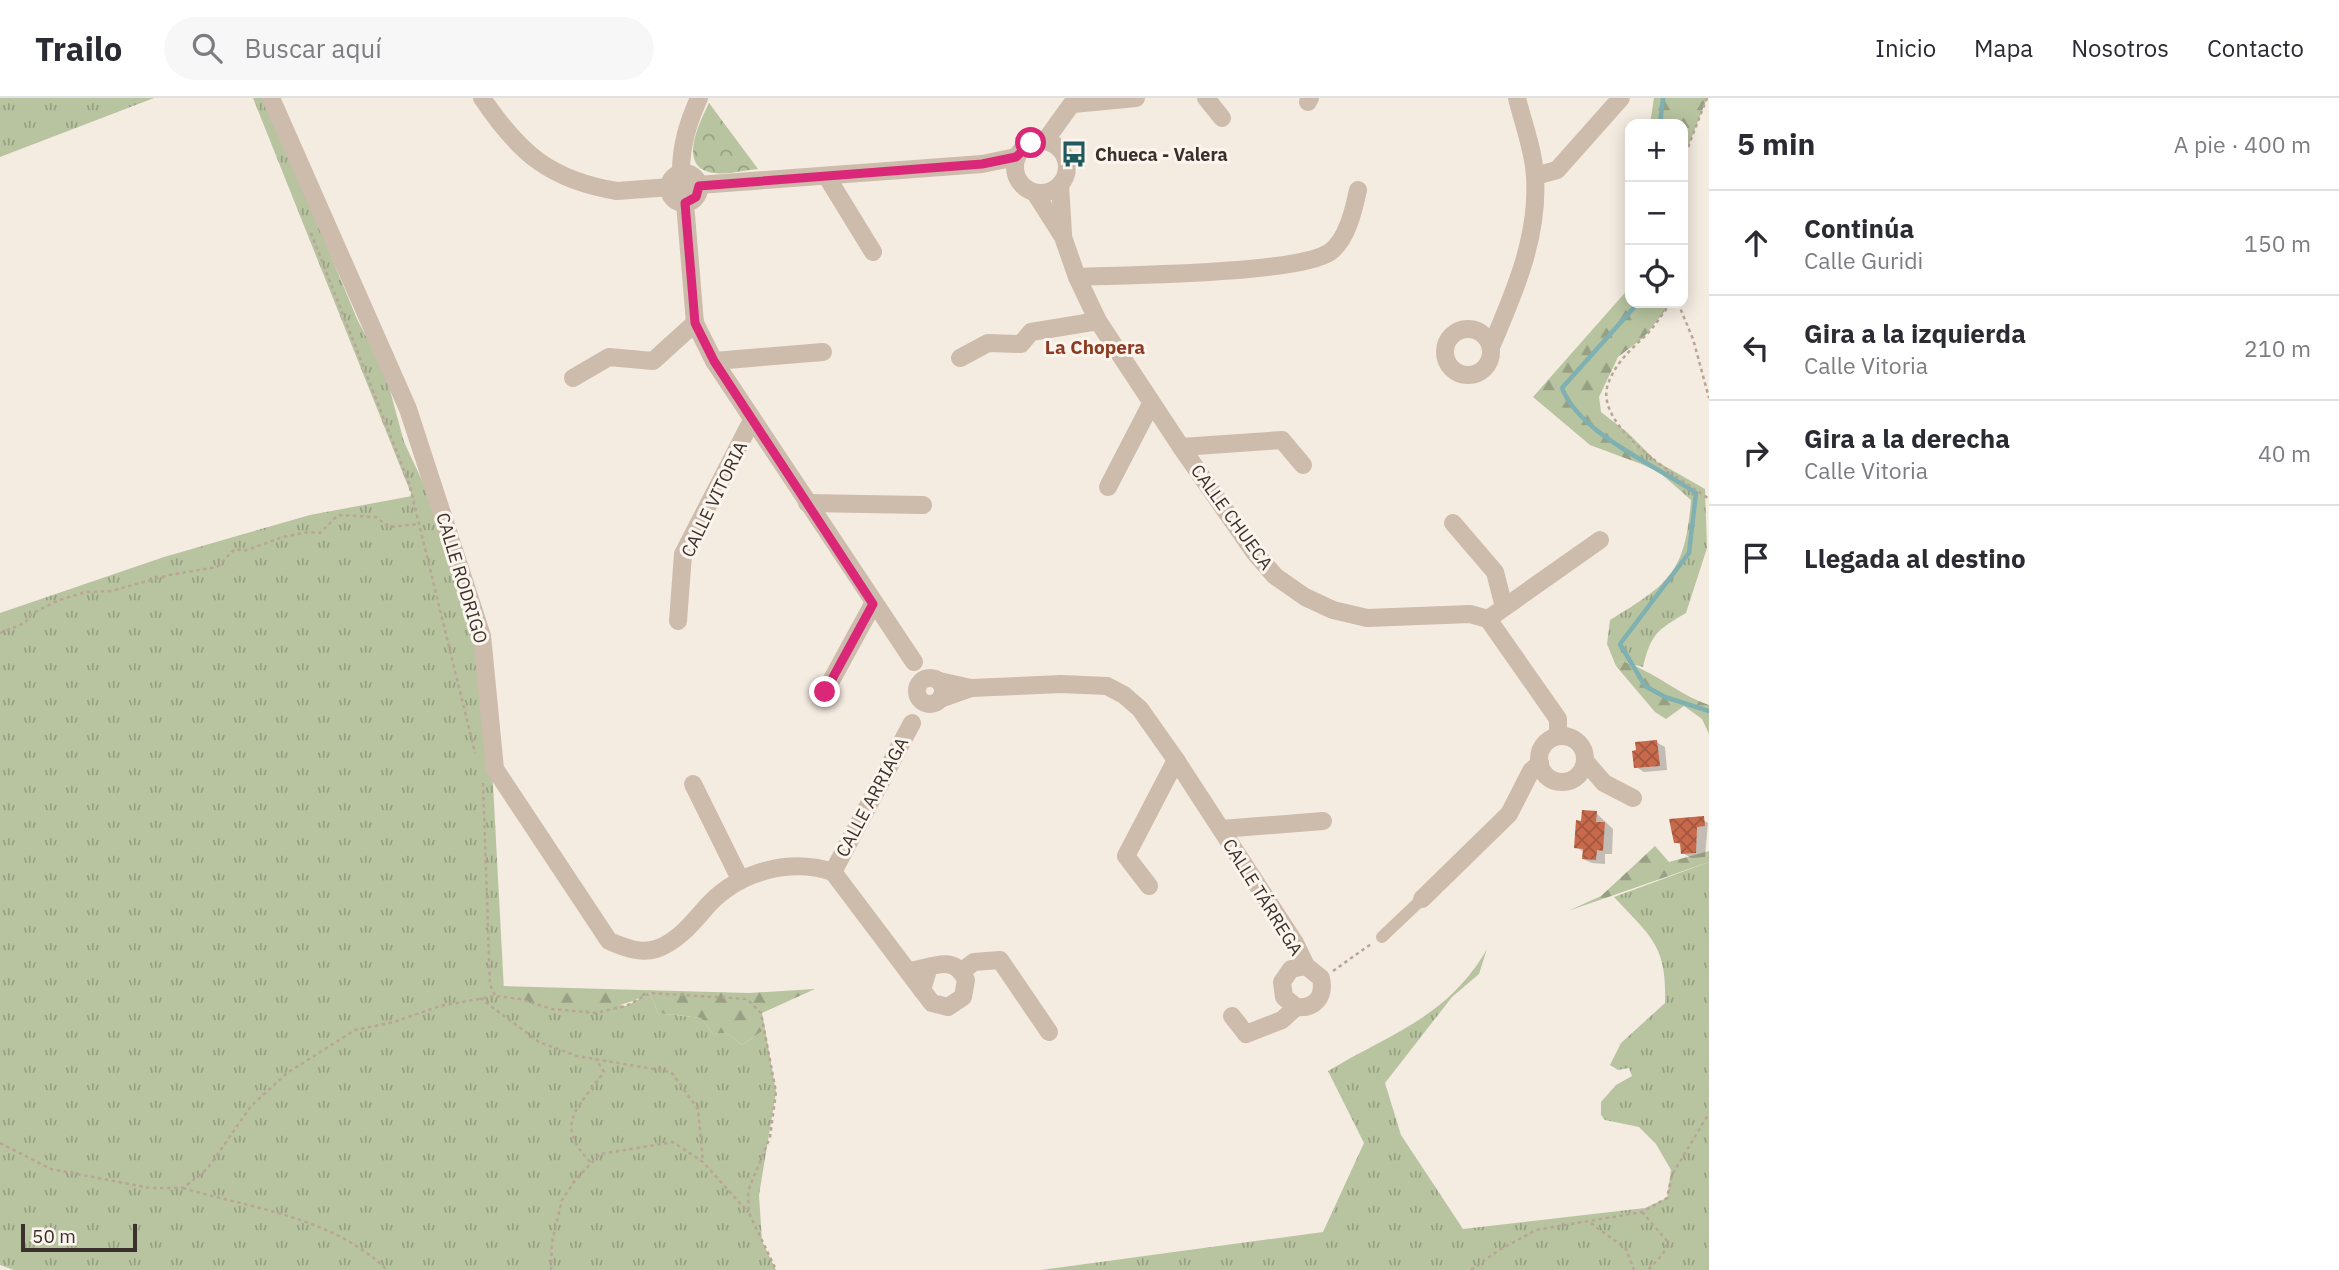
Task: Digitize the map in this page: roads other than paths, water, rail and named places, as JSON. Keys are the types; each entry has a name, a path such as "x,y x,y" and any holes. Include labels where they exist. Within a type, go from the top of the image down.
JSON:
{"street":[{"name":"CALLE RODRIGO","path":"271,98 408,409 482,636 495,769 609,941 632,951 656,949 681,935 712,901 740,879 764,871 811,864 833,872"},
{"path":"482,98 503,129 524,152 565,178 586,186 617,191 982,164 1016,157 1025,146 1045,141 1075,101"},
{"path":"681,172 693,175 699,186 696,197 685,203 676,201 668,189 670,181 681,172 688,122 699,98"},
{"path":"1075,101 1136,98"},
{"path":"1206,98 1222,118"},
{"path":"1491,347 1518,283 1533,223 1535,176 1517,98"},
{"path":"1535,176 1557,170 1621,98"},
{"path":"982,164 1017,180 1035,193 1053,191 1060,186 1067,170 1064,154 1075,101"},
{"path":"1045,141 1064,154"},
{"path":"1016,157 1017,180"},
{"path":"827,177 873,252"},
{"name":"CALLE CHUECA","path":"1060,186 1063,237"},
{"path":"1077,277 1193,272 1310,262 1332,251 1353,214 1358,190"},
{"name":"CALLE CHUECA","path":"1035,193 1063,237 1077,277 1098,321 1151,404 1255,553 1275,576 1305,597 1334,610 1367,618 1470,614 1488,619"},
{"name":"CALLE VITORIA","path":"685,203 695,323 714,361 873,604 914,662 936,680"},
{"path":"960,358 988,343 1021,344 1031,332 1098,321"},
{"path":"573,378 609,357 653,360 695,323"},
{"path":"714,361 823,352"},
{"path":"1108,487 1151,404"},
{"name":"CALLE VITORIA","path":"678,621 683,554 752,420"},
{"name":"CALLE CHUECA","path":"1181,447 1282,440 1303,465"},
{"path":"807,503 923,505"},
{"path":"1453,523 1495,572 1503,607"},
{"path":"1558,736 1558,719 1488,619 1600,540"},
{"path":"825,692 873,604"},
{"name":"CALLE VITORIA","path":"914,662 917,692"},
{"path":"923,680 936,680 943,690 937,702 923,703 917,692 923,680"},
{"name":"CALLE TÁRREGA","path":"936,680 971,688 1061,684 1107,686 1140,709 1295,943 1306,966 1321,978 1322,994 1318,1001 1312,1006 1296,1007 1284,997 1282,982 1291,969 1306,966"},
{"name":"CALLE TÁRREGA","path":"937,702 971,688"},
{"name":"CALLE ARRIAGA","path":"833,872 912,723 917,692"},
{"name":"CALLE ARRIAGA","path":"912,723 937,702"},
{"path":"1382,937 1509,814 1531,771 1539,763 1544,746 1558,736 1574,740 1580,745 1585,761 1604,783 1633,798"},
{"path":"1149,886 1126,856 1176,760"},
{"path":"1539,763 1547,777 1563,782 1578,775 1585,761"},
{"path":"693,784 740,879"},
{"name":"CALLE TÁRREGA","path":"1221,829 1323,821"},
{"path":"833,872 908,971 922,989 926,998 940,1007 957,1003 966,989 962,971 945,962 928,970 908,971"},
{"path":"962,971 974,961 1000,960 1049,1032"},
{"path":"922,989 928,970"},
{"path":"1232,1016 1246,1034 1282,1020 1296,1007"}],"waterway":[{"path":"1661,119 1663,98"},
{"path":"1634,308 1562,388 1571,405 1601,434 1696,493 1689,553 1620,644 1645,686 1665,697 1709,711"}],"place":[{"name":"Chueca - Valera","path":"1074,154"}],"district":[{"name":"La Chopera","path":"1095,347"}]}
